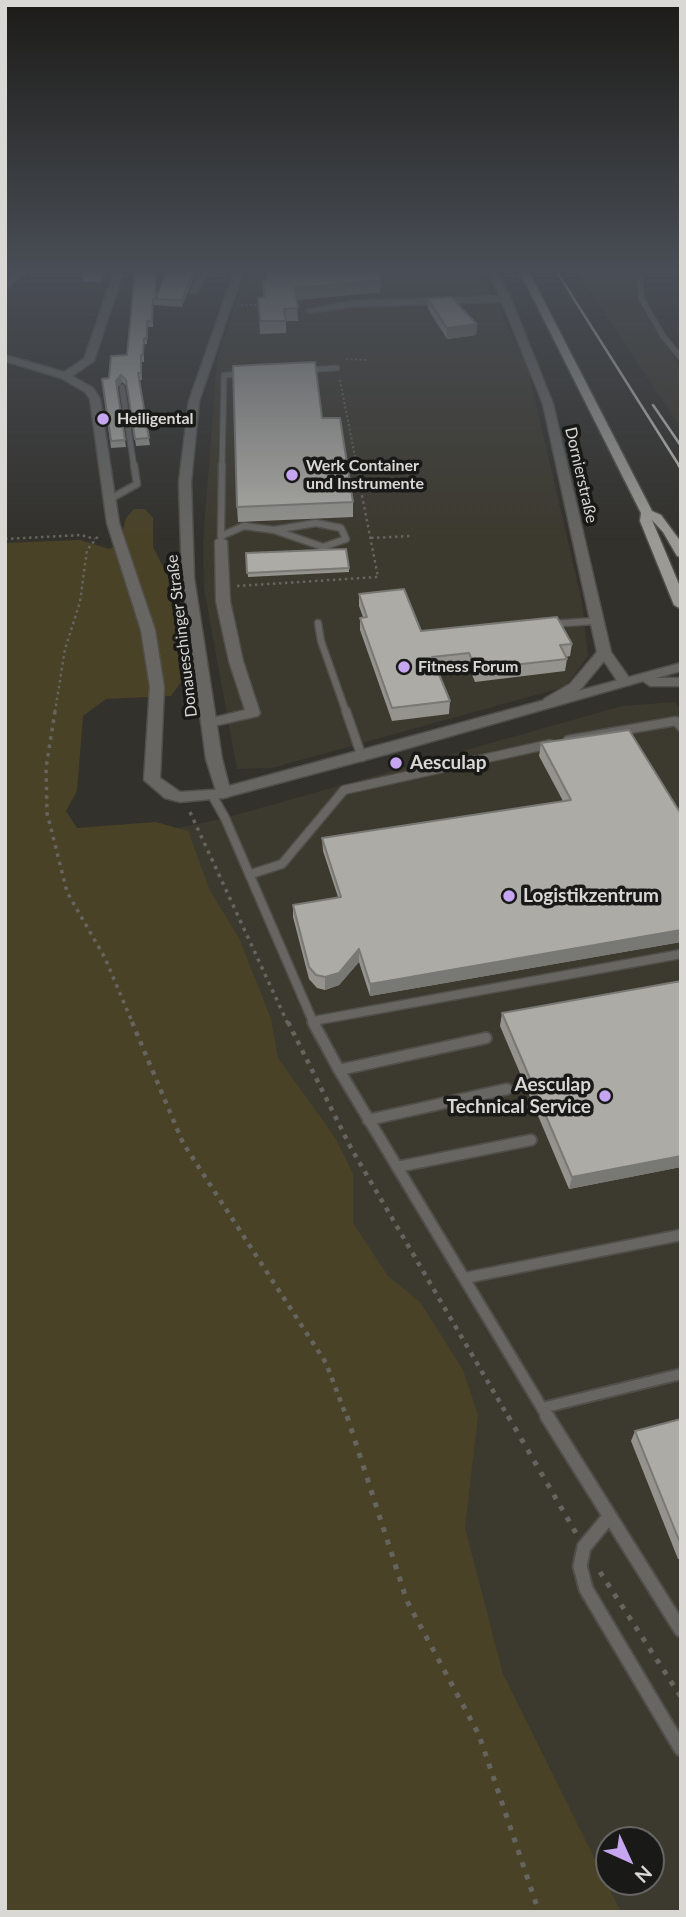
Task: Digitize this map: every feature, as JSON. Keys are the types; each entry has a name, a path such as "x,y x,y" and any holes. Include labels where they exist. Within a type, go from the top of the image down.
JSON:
{"main road":[{"path":"570,361 647,513 646,521 681,605"},
{"path":"647,513 657,518 668,530 681,553"}],"street":[{"path":"17,361 65,376 89,390 95,399 113,523 148,630 157,687 152,780 170,794 180,797 218,794 362,757 549,702 681,667"},
{"path":"65,376 88,361"},
{"name":"Donaueschinger Straße","path":"208,361 194,401 185,482 188,578 218,794"},
{"name":"Dornierstraße","path":"531,361 548,404 604,652 611,667 625,682"},
{"path":"209,723 253,713 236,661 223,601 221,538"},
{"path":"549,702 575,687 604,652"},
{"path":"625,682 681,682"}],"lane":[{"path":"299,370 337,368"},
{"path":"249,373 224,375 221,538 244,526 274,530 323,547 346,539 341,528 316,523 274,530"},
{"path":"110,499 137,484 122,387"},
{"path":"543,624 596,621"},
{"path":"318,623 321,641 362,757"},
{"path":"251,874 282,864 344,790 621,728 676,721 681,727"},
{"path":"218,794 313,1021 339,1070 542,1408 681,1630"},
{"path":"313,1021 681,954"},
{"path":"339,1070 486,1038"},
{"path":"368,1120 507,1089"},
{"path":"397,1167 531,1140"},
{"path":"465,1278 678,1235 681,1248"},
{"path":"542,1408 681,1374"},
{"path":"609,1517 584,1547 580,1566 586,1588 681,1749"}],"path":[{"path":"113,523 87,550 80,602 65,649 46,768 47,813 67,892 105,958 183,1143 326,1363 347,1417 407,1601 479,1735 539,1912"},
{"path":"5,539 81,534 95,539"},
{"path":"371,538 410,536"},
{"path":"197,824 289,1025 351,1149 584,1547 681,1697"}],"shaded area":[{"path":"217,361 526,361 582,602 588,656 565,687 272,768 237,769 204,589 203,542"},
{"path":"637,361 676,361 681,369 681,428"},
{"path":"134,509 145,509 153,518 153,547 174,588 172,607 182,639 178,662 181,682 171,696 106,699 83,716 77,791 66,811 77,828 156,822 188,831 210,891 239,938 271,1019 278,1058 336,1139 353,1174 353,1223 388,1276 420,1302 463,1370 478,1415 465,1528 503,1674 595,1860 595,1896 613,1896 621,1912 5,1912 5,543 80,540 109,549 126,540 123,530 126,518"},
{"path":"675,702 681,710 681,1912 571,1912 173,829 225,818 622,706"}],"building":[{"path":"111,361 141,361 141,373 138,373 149,438 135,439 126,380 121,375 116,381 125,440 111,441 102,379 109,378"},
{"name":"Werk Container und Instrumente","path":"315,362 322,418 340,418 353,502 237,507 233,366"},
{"path":"346,549 349,568 247,573 246,553"},
{"path":"404,589 421,631 557,617 572,644 560,645 567,659 476,669 469,653 432,657 450,701 392,708 360,618 367,617 359,594"},
{"name":"Logistikzentrum","path":"629,730 681,814 681,930 370,984 359,949 339,973 325,977 316,975 309,967 293,905 341,897 322,838 571,800 541,743"},
{"name":"Aesculap Technical Service","path":"681,981 681,1156 572,1177 502,1013"},
{"path":"681,1419 681,1545 635,1431"}],"railway":[{"path":"613,361 680,467"},
{"path":"653,405 681,446"}],"place":[{"name":"Heiligental","path":"103,419"},
{"name":"Werk Container und Instrumente","path":"292,475"},
{"name":"Fitness Forum","path":"404,667"},
{"name":"Aesculap","path":"396,763"},
{"name":"Logistikzentrum","path":"509,896"},
{"name":"Aesculap Technical Service","path":"605,1096"}]}
